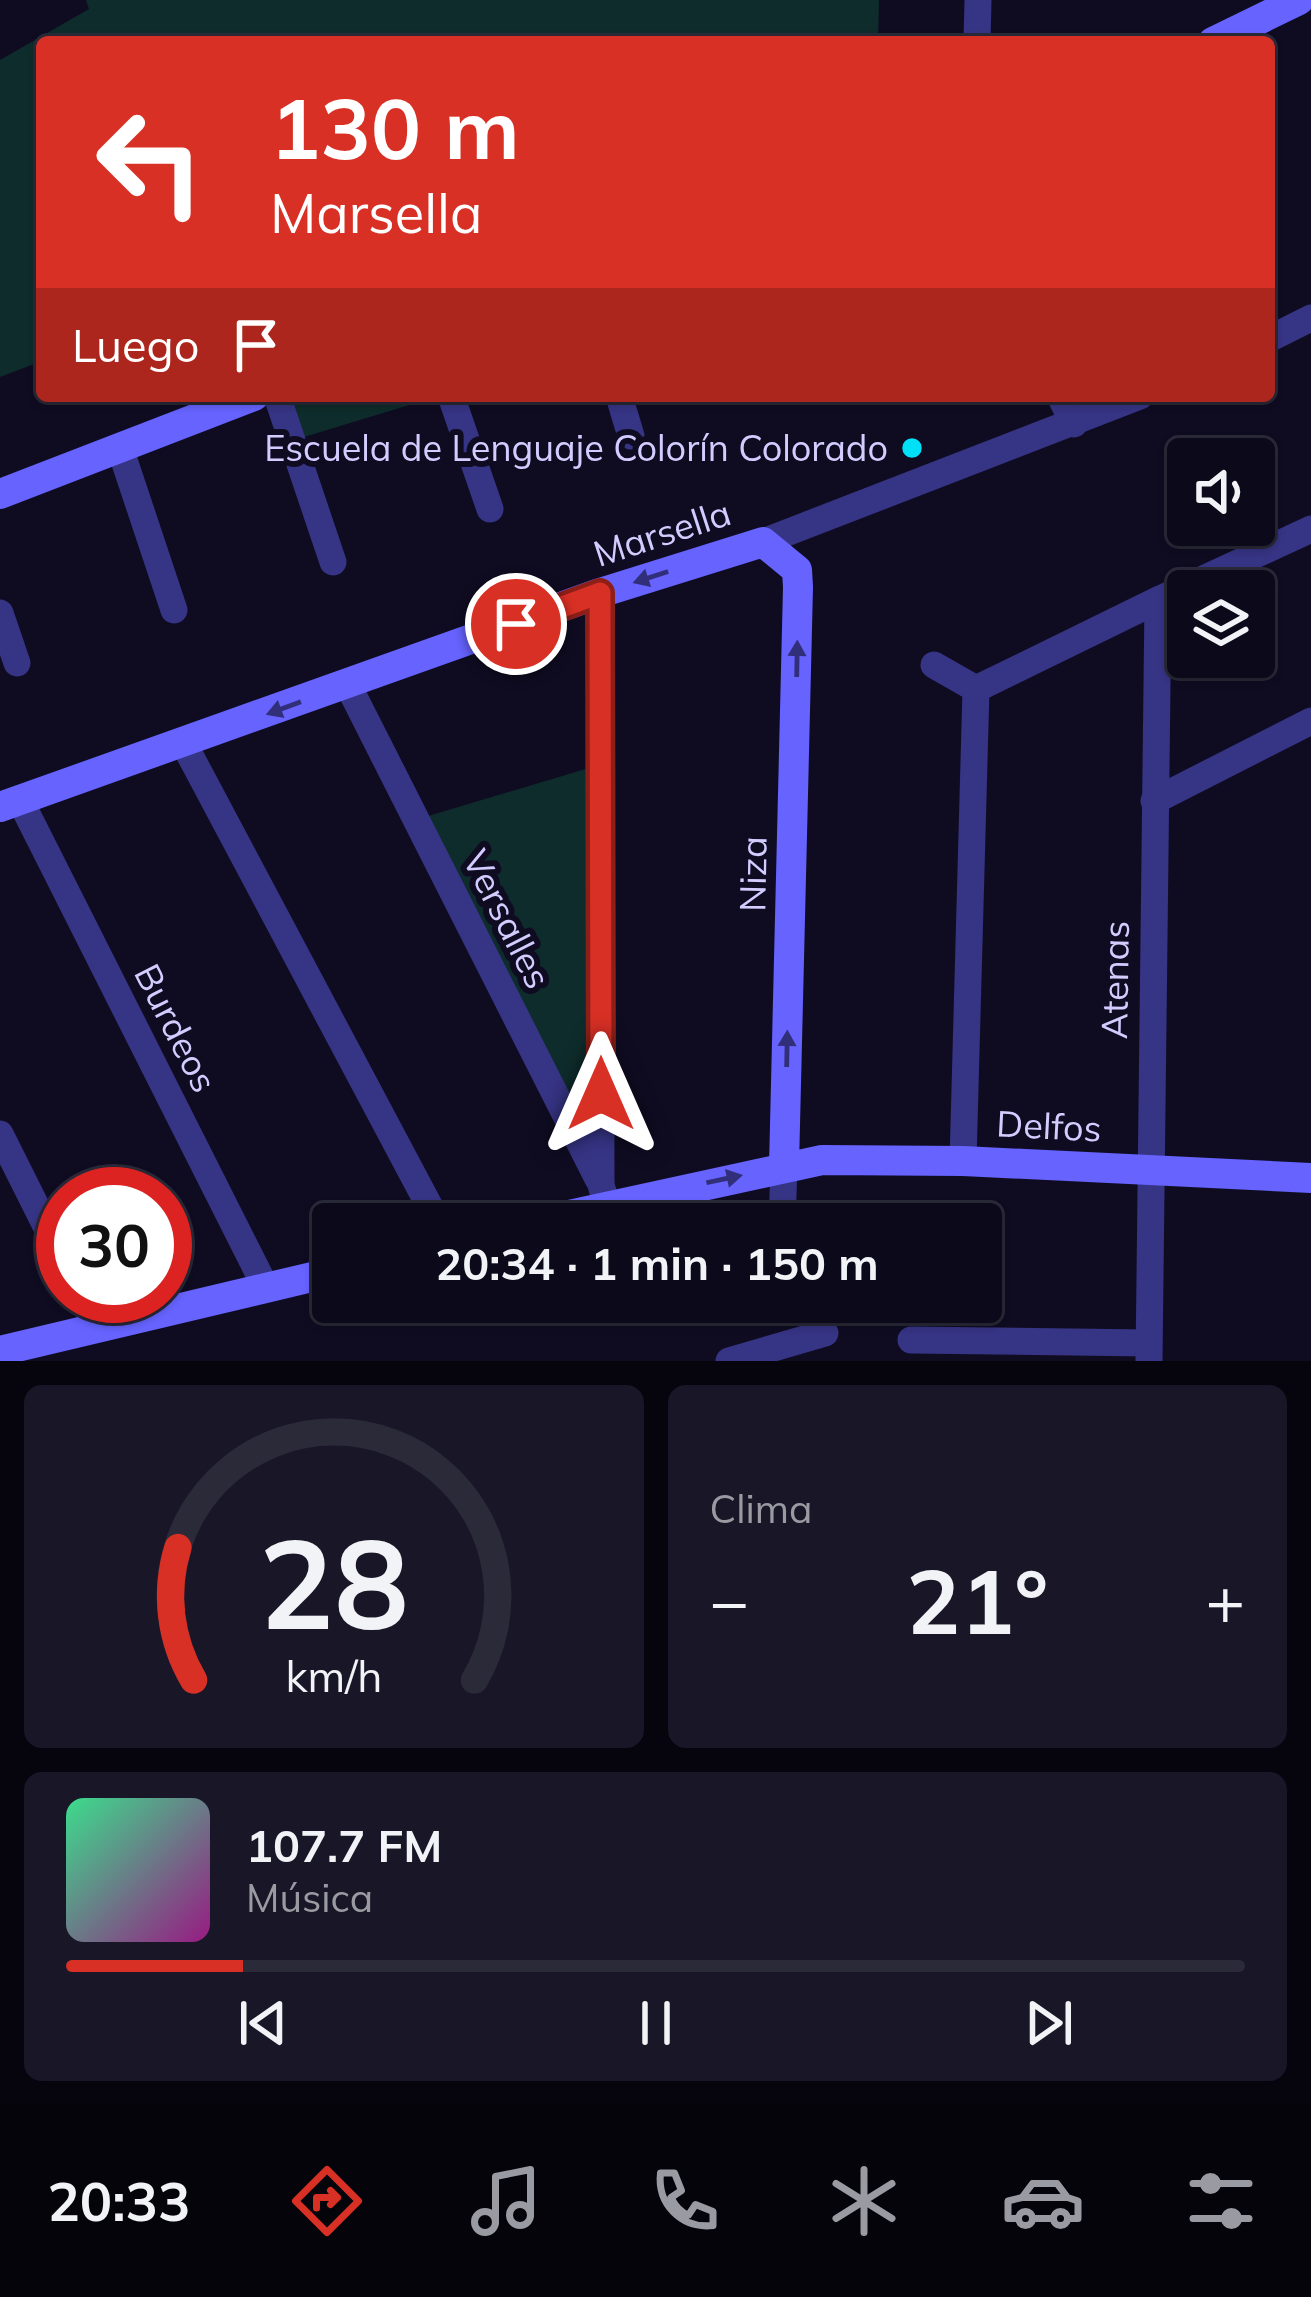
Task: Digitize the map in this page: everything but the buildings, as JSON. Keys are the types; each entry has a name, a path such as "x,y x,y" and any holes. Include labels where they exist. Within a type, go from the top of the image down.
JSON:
{"street":[{"path":"977,36 978,0"},
{"path":"1221,36 1256,9 1299,0"},
{"path":"1275,336 1311,318"},
{"path":"0,494 239,402"},
{"path":"279,402 333,562"},
{"path":"453,402 490,508"},
{"path":"621,402 631,436"},
{"path":"1063,402 1074,424"},
{"name":"Marsella","path":"10,804 600,593 763,542 1126,402"},
{"path":"120,448 174,610"},
{"path":"976,689 1311,529"},
{"name":"Niza","path":"763,542 796,570 798,586 783,1203"},
{"path":"600,593 604,1195"},
{"name":"Atenas","path":"1149,1352 1158,600"},
{"path":"0,613 17,663"},
{"path":"934,665 976,689"},
{"name":"Versalles","path":"348,685 604,1195"},
{"path":"963,1161 976,689"},
{"path":"1154,801 1311,721"},
{"path":"184,744 428,1203"},
{"name":"Burdeos","path":"10,804 266,1288"},
{"path":"0,1134 36,1206"},
{"name":"Delfos","path":"583,1203 604,1195 822,1160 963,1161 1311,1178"},
{"path":"0,1351 312,1277"},
{"path":"95,1323 98,1328"},
{"path":"729,1361 777,1355 825,1333"},
{"path":"911,1340 1149,1352"}],"green space":[{"path":"86,0 879,0 878,36 42,36 89,9"},
{"path":"36,39 36,363 0,377 0,60"},
{"path":"292,402 419,402 304,437"},
{"path":"589,768 590,1137 425,817"}],"place":[{"name":"Escuela de Lenguaje Colorín Colorado","path":"912,448"}],"route":[{"path":"516,624 600,593 601,1094"}]}
